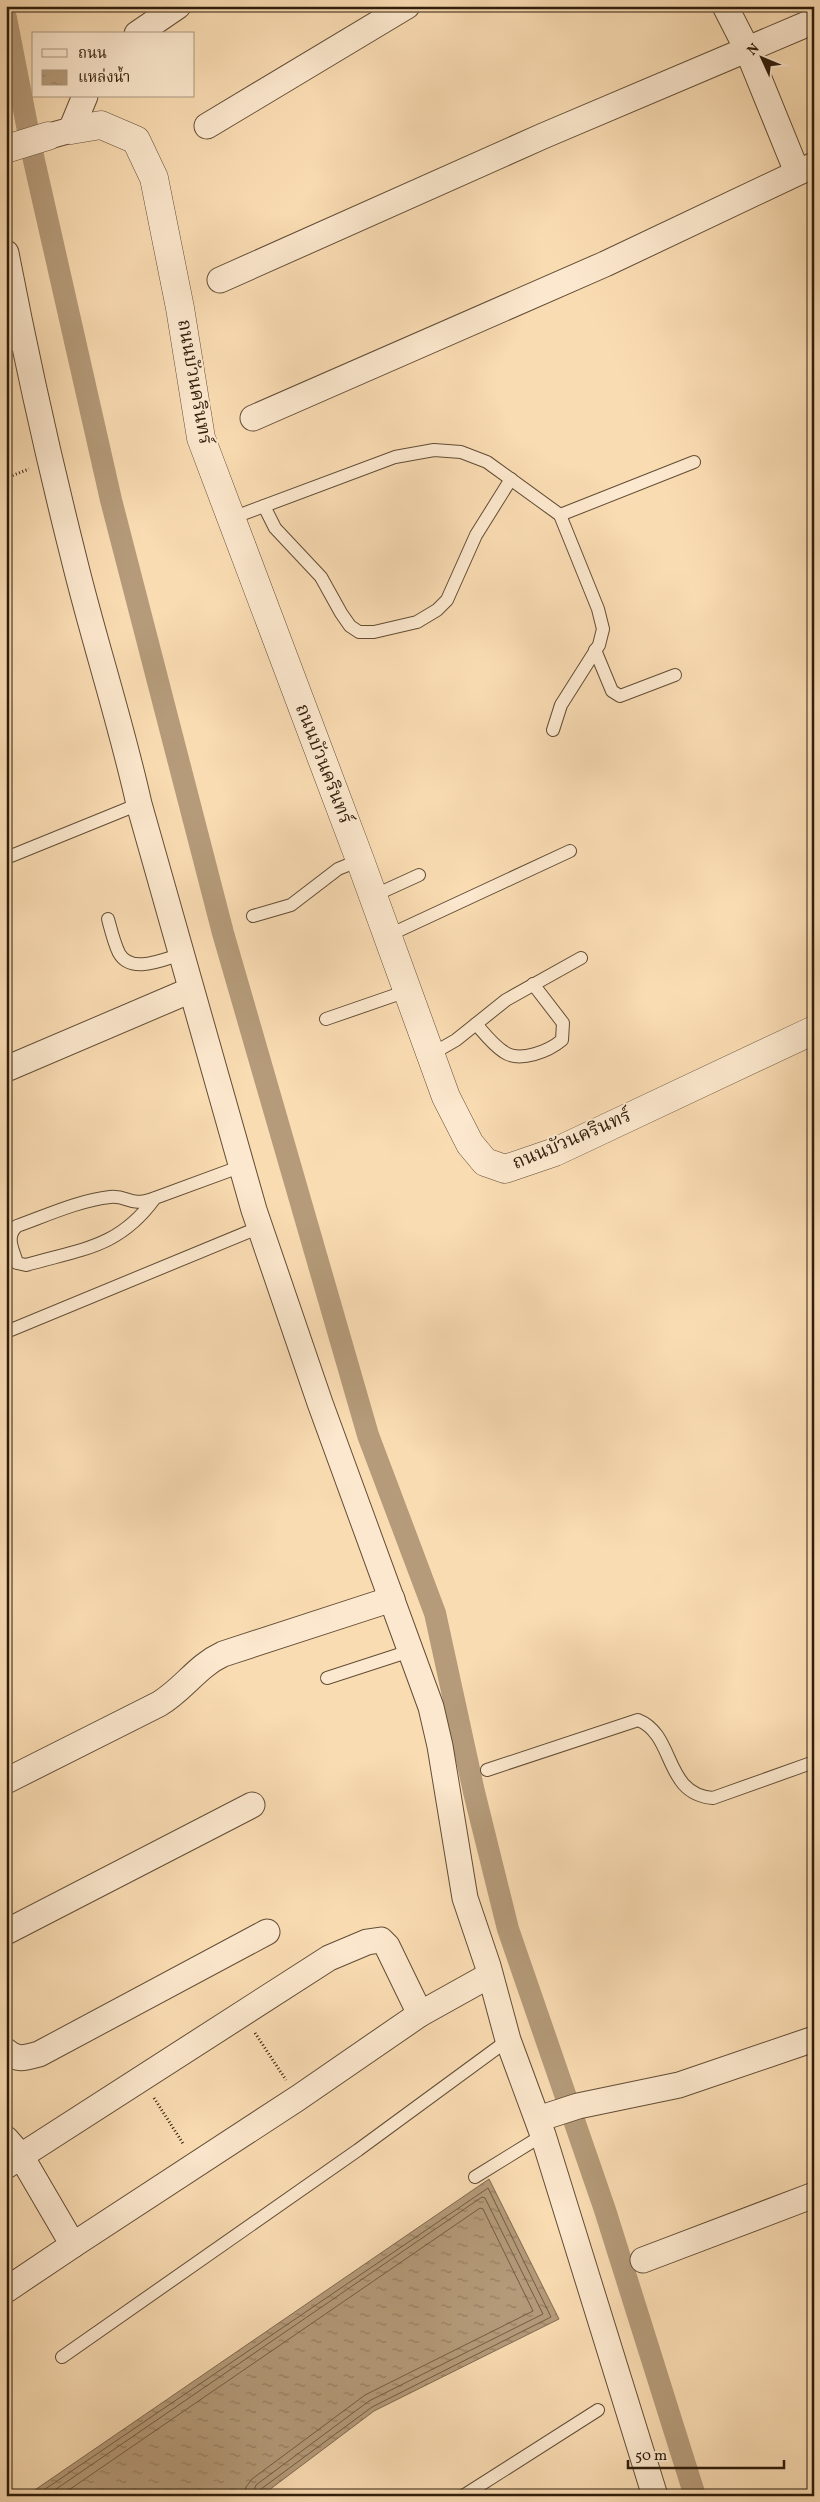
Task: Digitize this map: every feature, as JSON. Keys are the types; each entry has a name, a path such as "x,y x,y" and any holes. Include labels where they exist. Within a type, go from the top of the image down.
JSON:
{"street":[{"path":"140,32 178,6"},
{"path":"207,126 407,6"},
{"path":"253,418 605,264 806,168 725,6"},
{"path":"220,280 543,136 814,20"},
{"path":"60,133 85,98"},
{"name":"ถนนบัวนครินทร์","path":"6,149 60,133 101,125 136,140 154,178 180,308 200,438 232,518 308,727 360,860 446,1097 470,1144 485,1162 505,1169 555,1152 814,1030"},
{"path":"6,253 15,344 191,990 260,1227 430,1707 440,1746 465,1898 490,1975 508,2040 540,2124 654,2495"},
{"path":"6,1069 191,990"},
{"path":"6,1781 175,1695 207,1661 223,1654 392,1599"},
{"path":"6,1932 252,1805"},
{"path":"6,2051 13,2057 22,2059 39,2054 267,1932"},
{"path":"73,2245 11,2153 142,2078 329,1958 367,1942 381,1940 387,1946 420,2014"},
{"path":"6,2290 298,2098 420,2014 490,1975"},
{"path":"540,2124 578,2106 679,2085 814,2039"},
{"path":"643,2260 814,2195"}],"lane":[{"path":"232,518 394,457 434,450 461,452 487,462 560,515 598,610 603,629 595,650 561,705 553,730"},
{"path":"560,515 694,462"},
{"path":"264,506 282,536 312,565 350,626 359,632 374,632 417,622 438,610 447,600 476,535 511,479"},
{"path":"595,650 612,691 620,696 675,675"},
{"path":"6,858 139,804"},
{"path":"387,936 570,851"},
{"path":"253,916 291,905 338,870 360,860"},
{"path":"373,896 419,876"},
{"path":"108,919 119,953 125,960 142,965 182,954"},
{"path":"430,1055 456,1040 506,1000 581,958"},
{"path":"476,1024 504,1052 513,1056 527,1056 554,1046 562,1040 564,1032 563,1023 533,984"},
{"path":"326,1020 407,991"},
{"path":"155,1198 140,1218 110,1240 26,1265 17,1263 9,1240 10,1234 17,1226 112,1196 134,1203 143,1203 155,1198 242,1166"},
{"path":"6,1332 260,1227"},
{"path":"327,1678 410,1651"},
{"path":"487,1770 638,1720 649,1724 659,1736 670,1764 685,1786 699,1797 713,1798 814,1762"},
{"path":"62,2357 358,2150 508,2040"},
{"path":"474,2177 540,2124"},
{"path":"463,2496 598,2410"}],"path":[{"path":"242,2014 298,2098"},
{"path":"142,2078 196,2164"}],"water":[{"path":"489,2179 559,2319 374,2411 261,2496 26,2496"}],"waterway":[{"path":"6,18 33,156 111,500 223,933 368,1435 435,1613 474,1792 508,1929 605,2210 695,2496"}]}
